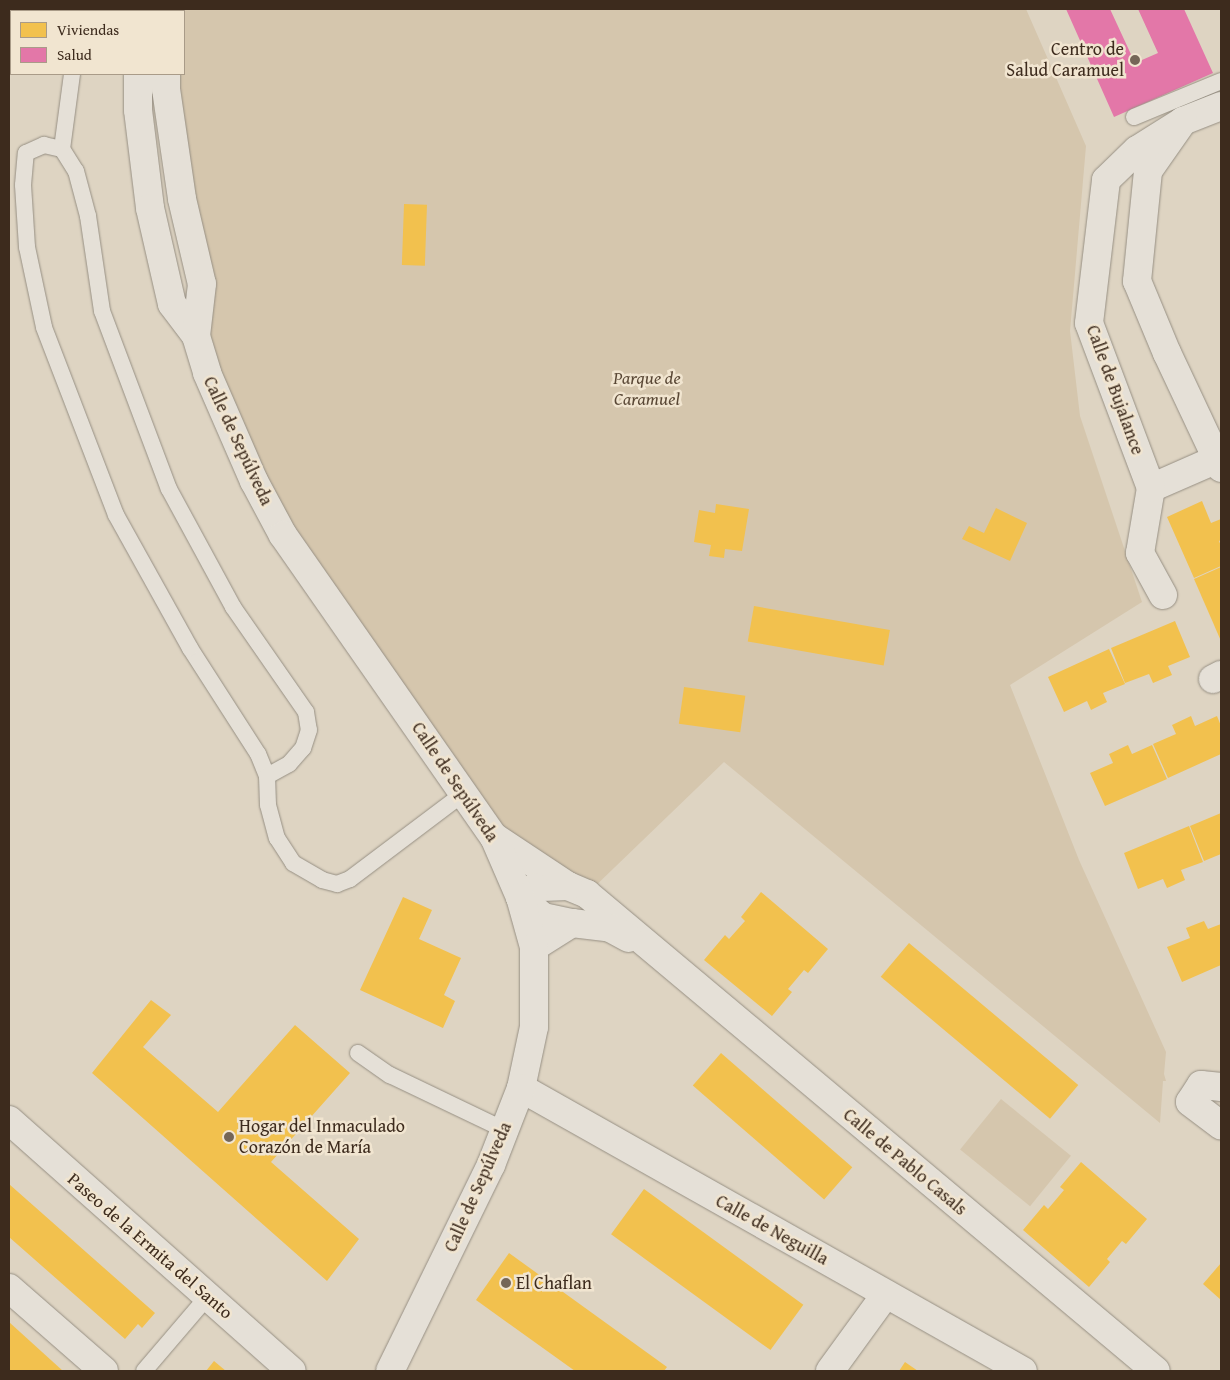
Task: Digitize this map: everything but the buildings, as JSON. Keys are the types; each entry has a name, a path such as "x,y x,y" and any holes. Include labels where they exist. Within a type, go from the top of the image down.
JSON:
{"street":[{"name":"Calle de Sepúlveda","path":"138,75 138,110 150,208 172,304 196,336 207,373 254,481 283,535 494,837 520,897 534,946 534,1027 521,1088 491,1165 390,1371"},
{"name":"Calle de Sepúlveda","path":"166,75 166,89 182,198 202,284 196,336"},
{"name":"Calle de Bujalance","path":"1151,488 1089,323 1106,180 1137,150 1183,121 1221,106"},
{"path":"1163,595 1140,553 1151,488 1219,463 1167,353 1137,281 1148,171 1183,121"},
{"name":"Calle de Pablo Casals","path":"494,837 568,886 587,894 1156,1371"},
{"name":"Calle de Pablo Casals","path":"568,886 535,887 520,897 543,917 610,928 655,951"},
{"path":"534,946 572,923"},
{"path":"1221,1087 1202,1084 1190,1102 1221,1125"},
{"name":"Calle de Neguilla","path":"521,1088 1023,1371"},
{"name":"Paseo de la Ermita del Santo","path":"9,1120 292,1371"},
{"path":"9,1288 104,1371"},
{"path":"830,1371 886,1294"}],"lane":[{"path":"72,75 62,149 76,171 88,216 102,311 169,489 233,607 306,712 309,730 303,748 289,764 267,776"},
{"path":"1134,118 1221,81"},
{"path":"62,149 44,145 26,153 22,185 28,247 44,327 116,515 190,648 258,754 267,776 268,805 277,838 293,863 322,880 337,884 350,879 464,793"},
{"path":"358,1053 390,1075 505,1130"},
{"path":"144,1371 208,1296"}],"green space":[{"name":"Parque de Caramuel","path":"1026,9 1086,146 1070,331 1080,416 1142,602 1010,685 1079,860 1166,1052 1164,1074 1166,1081 1163,1081 1160,1123 724,762 587,894 494,837 307,571 207,373 166,75 185,75 185,10 168,10"},
{"path":"1001,1099 1071,1156 1030,1206 960,1150"}],"place":[{"name":"Centro de Salud Caramuel","path":"1135,60"},
{"name":"Hogar del Inmaculado Corazón de María","path":"229,1137"},
{"name":"El Chaflan","path":"506,1283"}]}
